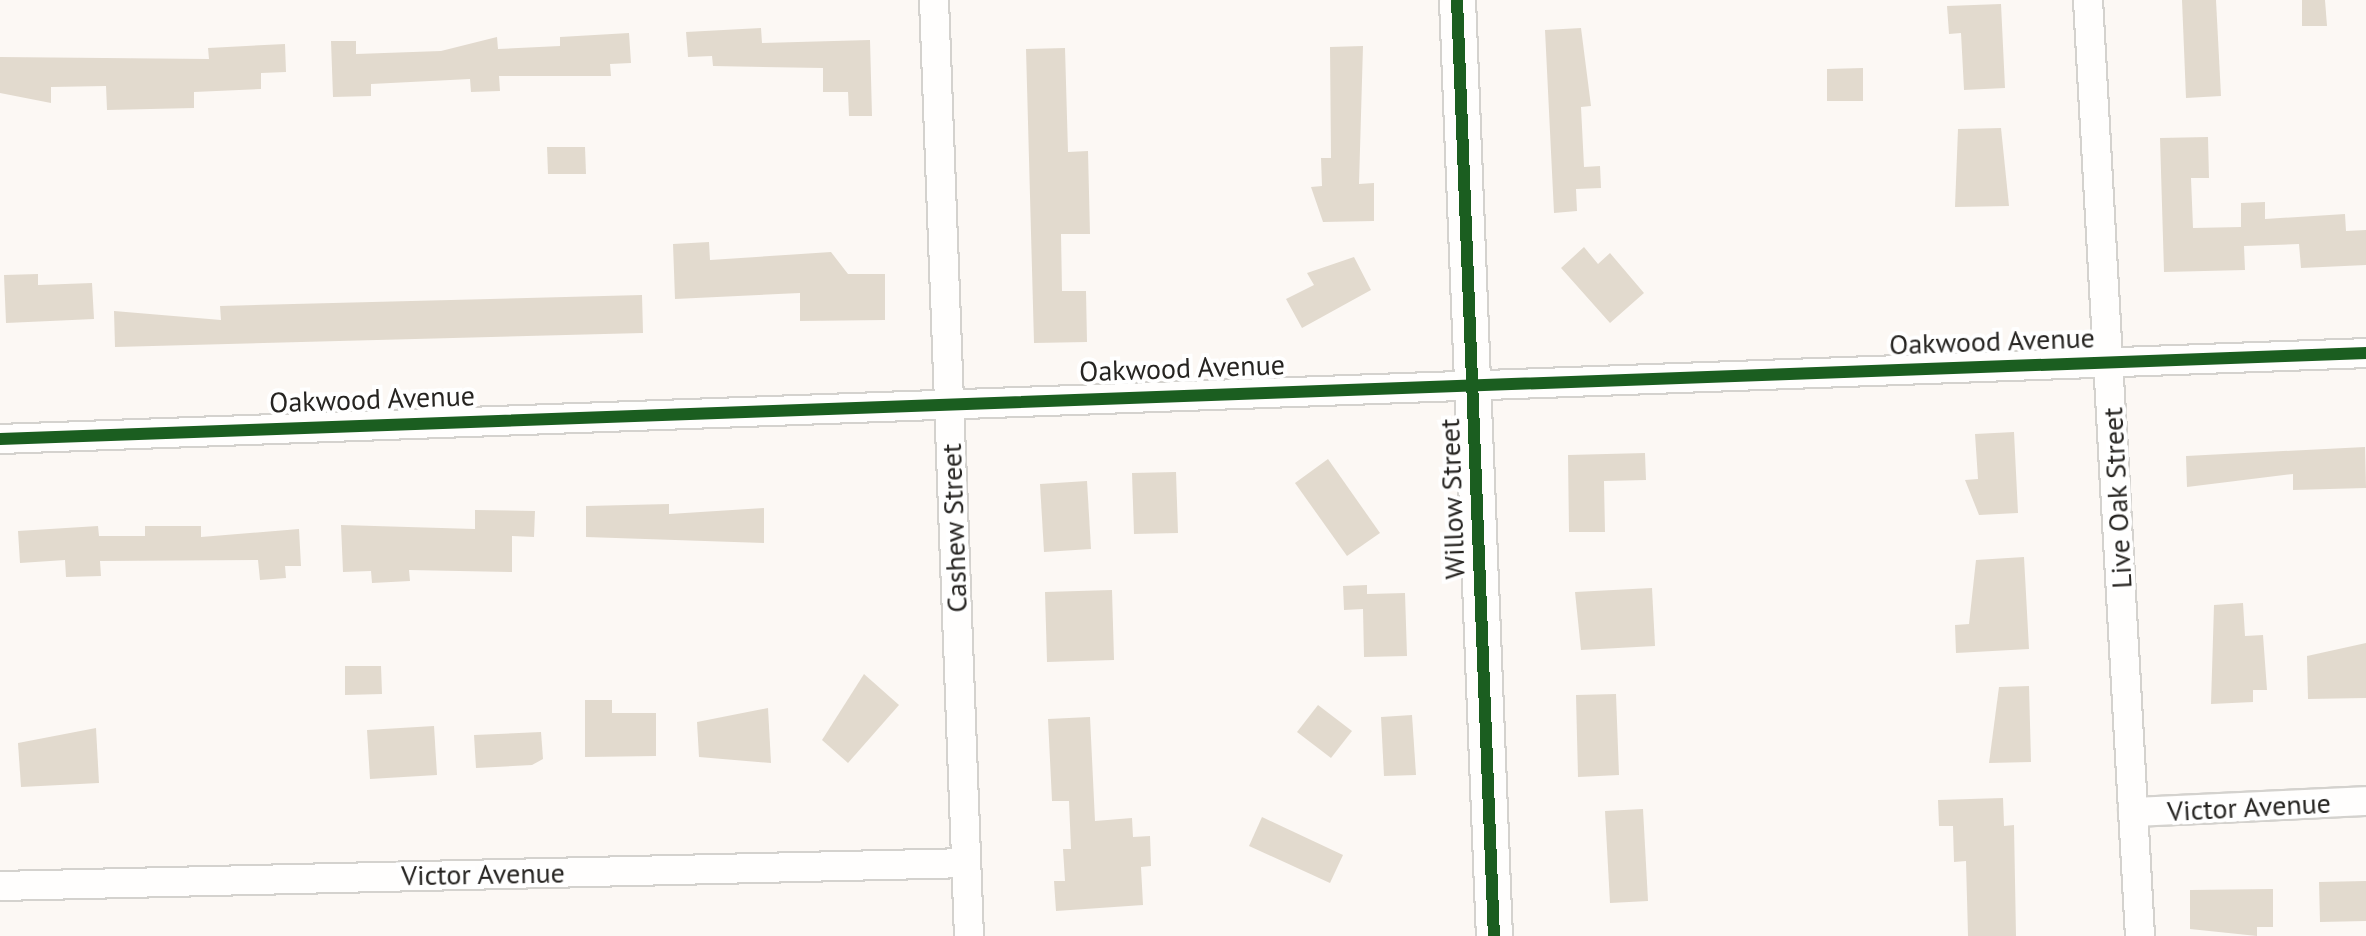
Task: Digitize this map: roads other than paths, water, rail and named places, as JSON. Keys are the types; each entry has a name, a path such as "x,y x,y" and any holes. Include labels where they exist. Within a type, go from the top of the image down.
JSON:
{"street":[{"name":"Cashew Street","path":"934,0 969,936"},
{"name":"Willow Street","path":"1457,0 1494,936"},
{"name":"Live Oak Street","path":"2088,0 2140,936"},
{"name":"Oakwood Avenue","path":"0,439 949,400 2366,353"},
{"name":"Victor Avenue","path":"2133,812 2366,802"},
{"name":"Victor Avenue","path":"0,886 966,863"}]}
